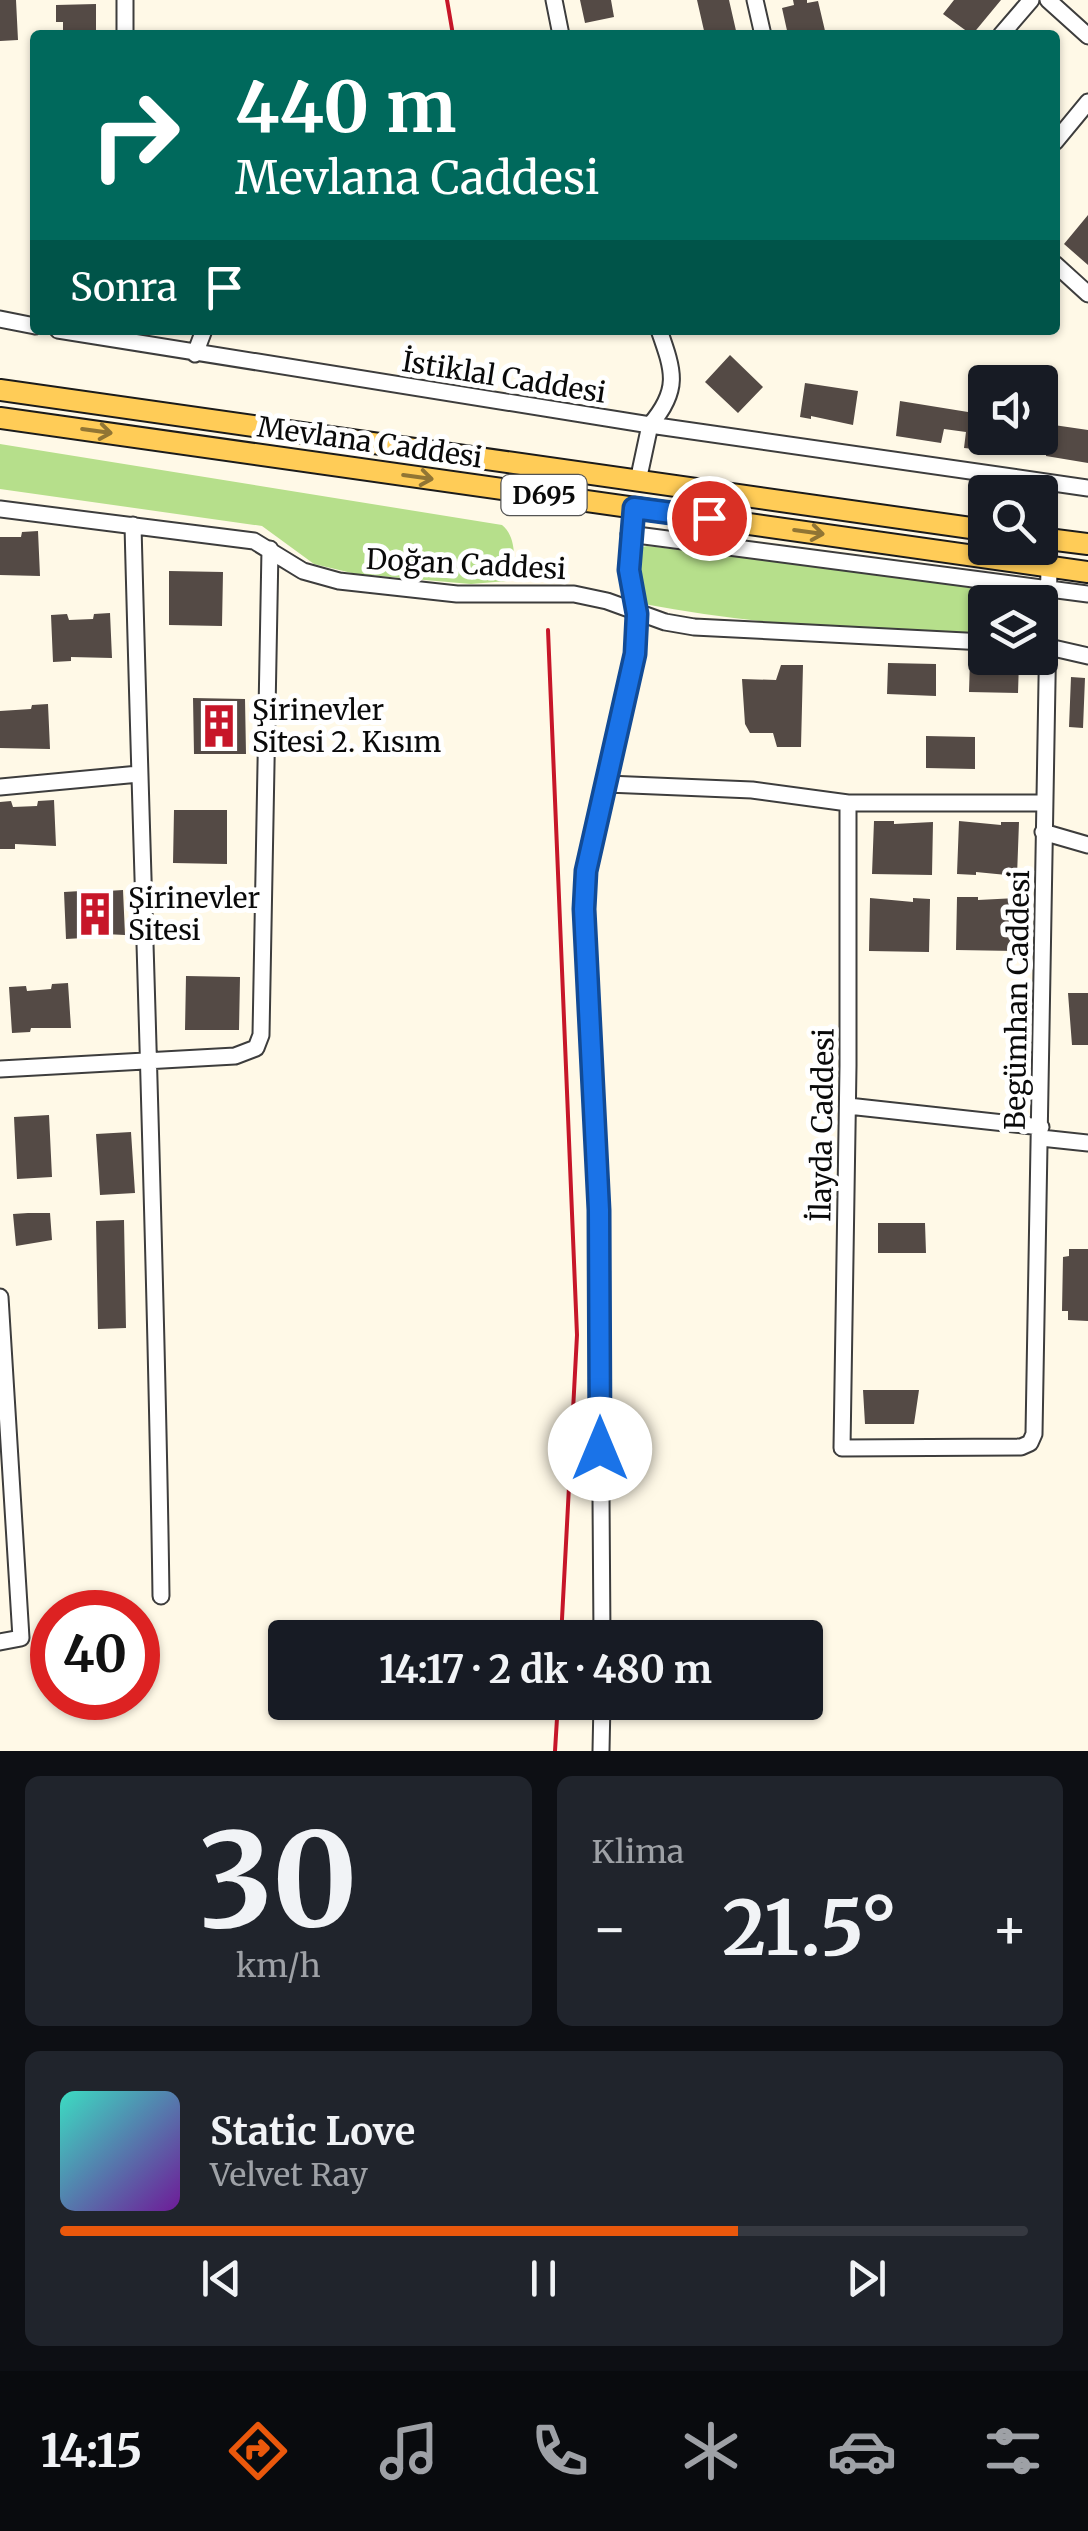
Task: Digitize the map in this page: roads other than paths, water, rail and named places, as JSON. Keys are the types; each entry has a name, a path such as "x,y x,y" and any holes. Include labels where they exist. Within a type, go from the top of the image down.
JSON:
{"main road":[{"name":"Mevlana Caddesi","path":"0,390 968,528"},
{"name":"Mevlana Caddesi","path":"0,418 1088,572"},
{"path":"1058,540 1088,544"}],"street":[{"path":"125,0 125,30"},
{"path":"554,0 560,30"},
{"path":"755,0 762,30"},
{"path":"1005,30 1031,0"},
{"path":"1048,0 1088,36"},
{"path":"1060,136 1088,102"},
{"path":"1060,268 1082,288"},
{"path":"0,319 30,325"},
{"path":"195,354 202,335"},
{"path":"638,481 650,426 668,404 672,387 661,335"},
{"name":"İstiklal Caddesi","path":"125,336 195,354 650,426 1088,488"},
{"name":"Doğan Caddesi","path":"0,508 254,541 303,571 339,580 457,594 574,594 694,627 968,641"},
{"path":"602,1620 599,1210 584,889 635,654 637,614 629,570 634,508"},
{"path":"133,525 162,1596"},
{"path":"629,534 1025,585"},
{"path":"0,1069 235,1056 256,1048 261,1035 270,549"},
{"name":"Begümhan Caddesi","path":"1048,585 1049,566"},
{"path":"1058,590 1088,594"},
{"path":"1058,649 1088,656"},
{"name":"Begümhan Caddesi","path":"1034,1434 1041,1132 1043,675"},
{"path":"0,787 139,774"},
{"path":"607,784 752,790 848,802 1043,803"},
{"name":"İlayda Caddesi","path":"848,802 842,1448 1020,1447 1030,1443 1034,1434"},
{"path":"1044,832 1088,845"},
{"path":"848,1106 1041,1132 1088,1143"},
{"path":"0,1297 20,1638 0,1642"},
{"path":"601,1751 602,1720"}],"railway":[{"path":"447,0 452,30"},
{"path":"548,630 577,1335 562,1620"},
{"path":"555,1751 557,1720"}],"place":[{"name":"Şirinevler Sitesi 2. Kısım","path":"219,726"},
{"name":"Şirinevler Sitesi","path":"95,914"}]}
